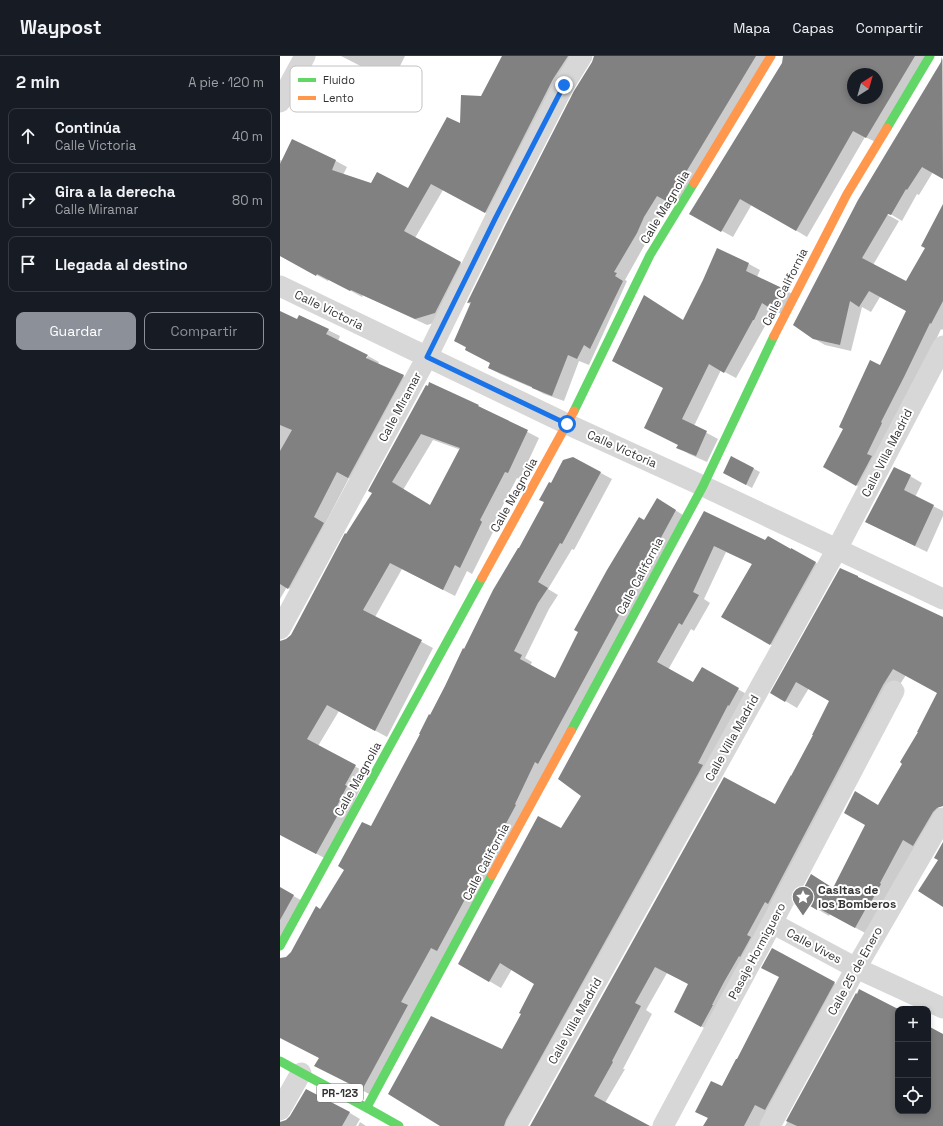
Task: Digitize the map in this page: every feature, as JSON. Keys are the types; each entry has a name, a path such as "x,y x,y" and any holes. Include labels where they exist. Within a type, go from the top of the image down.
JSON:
{"street":[{"path":"300,66 305,56"},
{"name":"Calle Miramar","path":"280,629 427,357 495,219 564,85 582,56"},
{"name":"Calle Magnolia","path":"280,946 567,424 650,255 771,56"},
{"name":"Calle California","path":"367,1107 703,486 774,336 847,194 930,56"},
{"path":"280,102 290,84"},
{"name":"Calle Victoria","path":"280,286 567,424 943,599"},
{"name":"Calle Villa Madrid","path":"516,1126 838,549 943,346"},
{"name":"Pasaje Hormiguero","path":"663,1126 894,691"},
{"name":"Calle 25 de Enero","path":"770,1126 856,968 943,818"},
{"name":"Calle Vives","path":"772,923 856,968 943,1008"},
{"name":"PR-123","path":"280,1061 367,1107 399,1126"},
{"path":"280,1110 301,1073"}],"building":[{"path":"502,56 568,56 553,79 485,213 431,184 404,231 461,262 435,313 415,319 351,290 350,291 317,274 316,276 280,256 280,164 292,139 336,160 332,170 371,183 377,172 408,188 447,117 460,123 461,95 481,96"},
{"path":"594,56 756,56 668,202 657,196 644,217 637,233 614,272 617,273 615,276 623,281 590,349 584,345 577,359 568,355 552,396 488,368 490,363 465,350 466,347 454,341 471,302 467,303 574,91 592,62"},
{"path":"783,56 915,56 866,138 853,131 796,231 740,199 721,232 689,214 782,63"},
{"path":"942,56 943,179 922,167 907,190 906,189 891,215 888,214 862,258 906,281 925,248 921,246 943,204 943,301 931,324 930,323 881,422 882,423 867,454 872,456 856,486 823,467 843,429 839,427 870,360 880,365 906,311 869,291 859,307 850,301 840,345 813,339 793,325 858,200 941,62"},
{"path":"717,248 749,263 746,271 784,289 773,310 762,303 724,373 709,364 682,419 707,431 696,456 676,448 678,445 644,428 663,388 612,361 644,295 683,320"},
{"path":"280,311 297,319 299,315 329,329 326,334 368,355 366,358 404,375 348,478 337,472 314,517 324,523 288,589 280,584 280,451 292,430 280,425"},
{"path":"429,382 528,430 508,473 505,472 480,520 482,522 460,568 455,565 443,590 390,563 363,610 422,640 375,731 327,705 307,739 356,765 345,785 347,786 336,808 340,811 316,854 280,835 280,641 291,635 345,533 346,534 372,493 368,491 426,385 428,386","holes":["421,434 460,448 430,505 392,482"]},
{"path":"731,456 754,468 746,485 723,473"},
{"path":"573,457 601,472 562,544 560,543 538,582 548,588 538,603 514,651 522,655 520,659 555,678 578,632 574,630 607,570 639,517 644,520 657,498 676,510 538,764 535,762 515,804 516,805 437,951 431,948 401,1002 408,1005 362,1090 314,1066 319,1058 280,1038 280,958 286,957 291,952 316,906 320,909 344,870 338,866 362,822 371,826 445,686 493,590 519,548 544,502 539,500 549,482 551,483 563,460"},
{"path":"894,467 911,475 904,490 934,505 915,546 865,522"},
{"path":"704,511 765,540 768,536 816,562 770,645 721,617 752,564 714,546 693,592 699,595 682,625 679,623 657,662 693,682 702,667 739,688 729,706 728,705 698,763 703,765 504,1126 440,1126 388,1094 431,1016 502,1049 521,1014 519,1013 534,984 500,963 489,982 458,964 538,816 561,828 581,796 558,779"},
{"path":"840,568 943,617 943,806 937,808 933,812 913,846 903,840 880,883 881,884 855,928 798,899 811,874 833,888 865,825 844,813 855,791 878,805 902,764 900,762 918,732 937,693 893,669 883,685 768,904 765,902 747,935 751,937 724,982 701,1027 674,1012 688,984 655,967 635,1003 641,1006 594,1096 650,1126 530,1126 724,777 775,804 791,776 829,701 796,682 785,702 770,693"},
{"path":"943,842 943,907 918,891 938,860 934,858"},
{"path":"280,887 294,895 280,920"},
{"path":"772,948 835,982 765,1110 755,1105 744,1126 703,1126 708,1118 695,1112 711,1081 722,1086 779,977 761,968"},
{"path":"859,989 895,1007 895,1114 931,1114 931,1028 943,1034 943,1126 797,1126 786,1121 856,993 857,994"},
{"path":"306,1089 350,1112 342,1126 280,1126 280,1122 286,1120 290,1116"}],"traffic: fast":[{"path":"887,128 930,56"},
{"path":"574,411 650,255 694,183"},
{"path":"571,731 703,486 774,336"},
{"path":"280,946 482,578"},
{"path":"367,1107 492,875"},
{"path":"280,1061 399,1126"}],"traffic: slow":[{"path":"694,183 771,56"},
{"path":"774,336 847,194 887,128"},
{"path":"482,578 574,411"},
{"path":"492,875 571,731"}],"place":[{"name":"Casitas de los Bomberos","path":"803,916"}],"route":[{"path":"564,85 495,219 427,357 567,424"}]}
